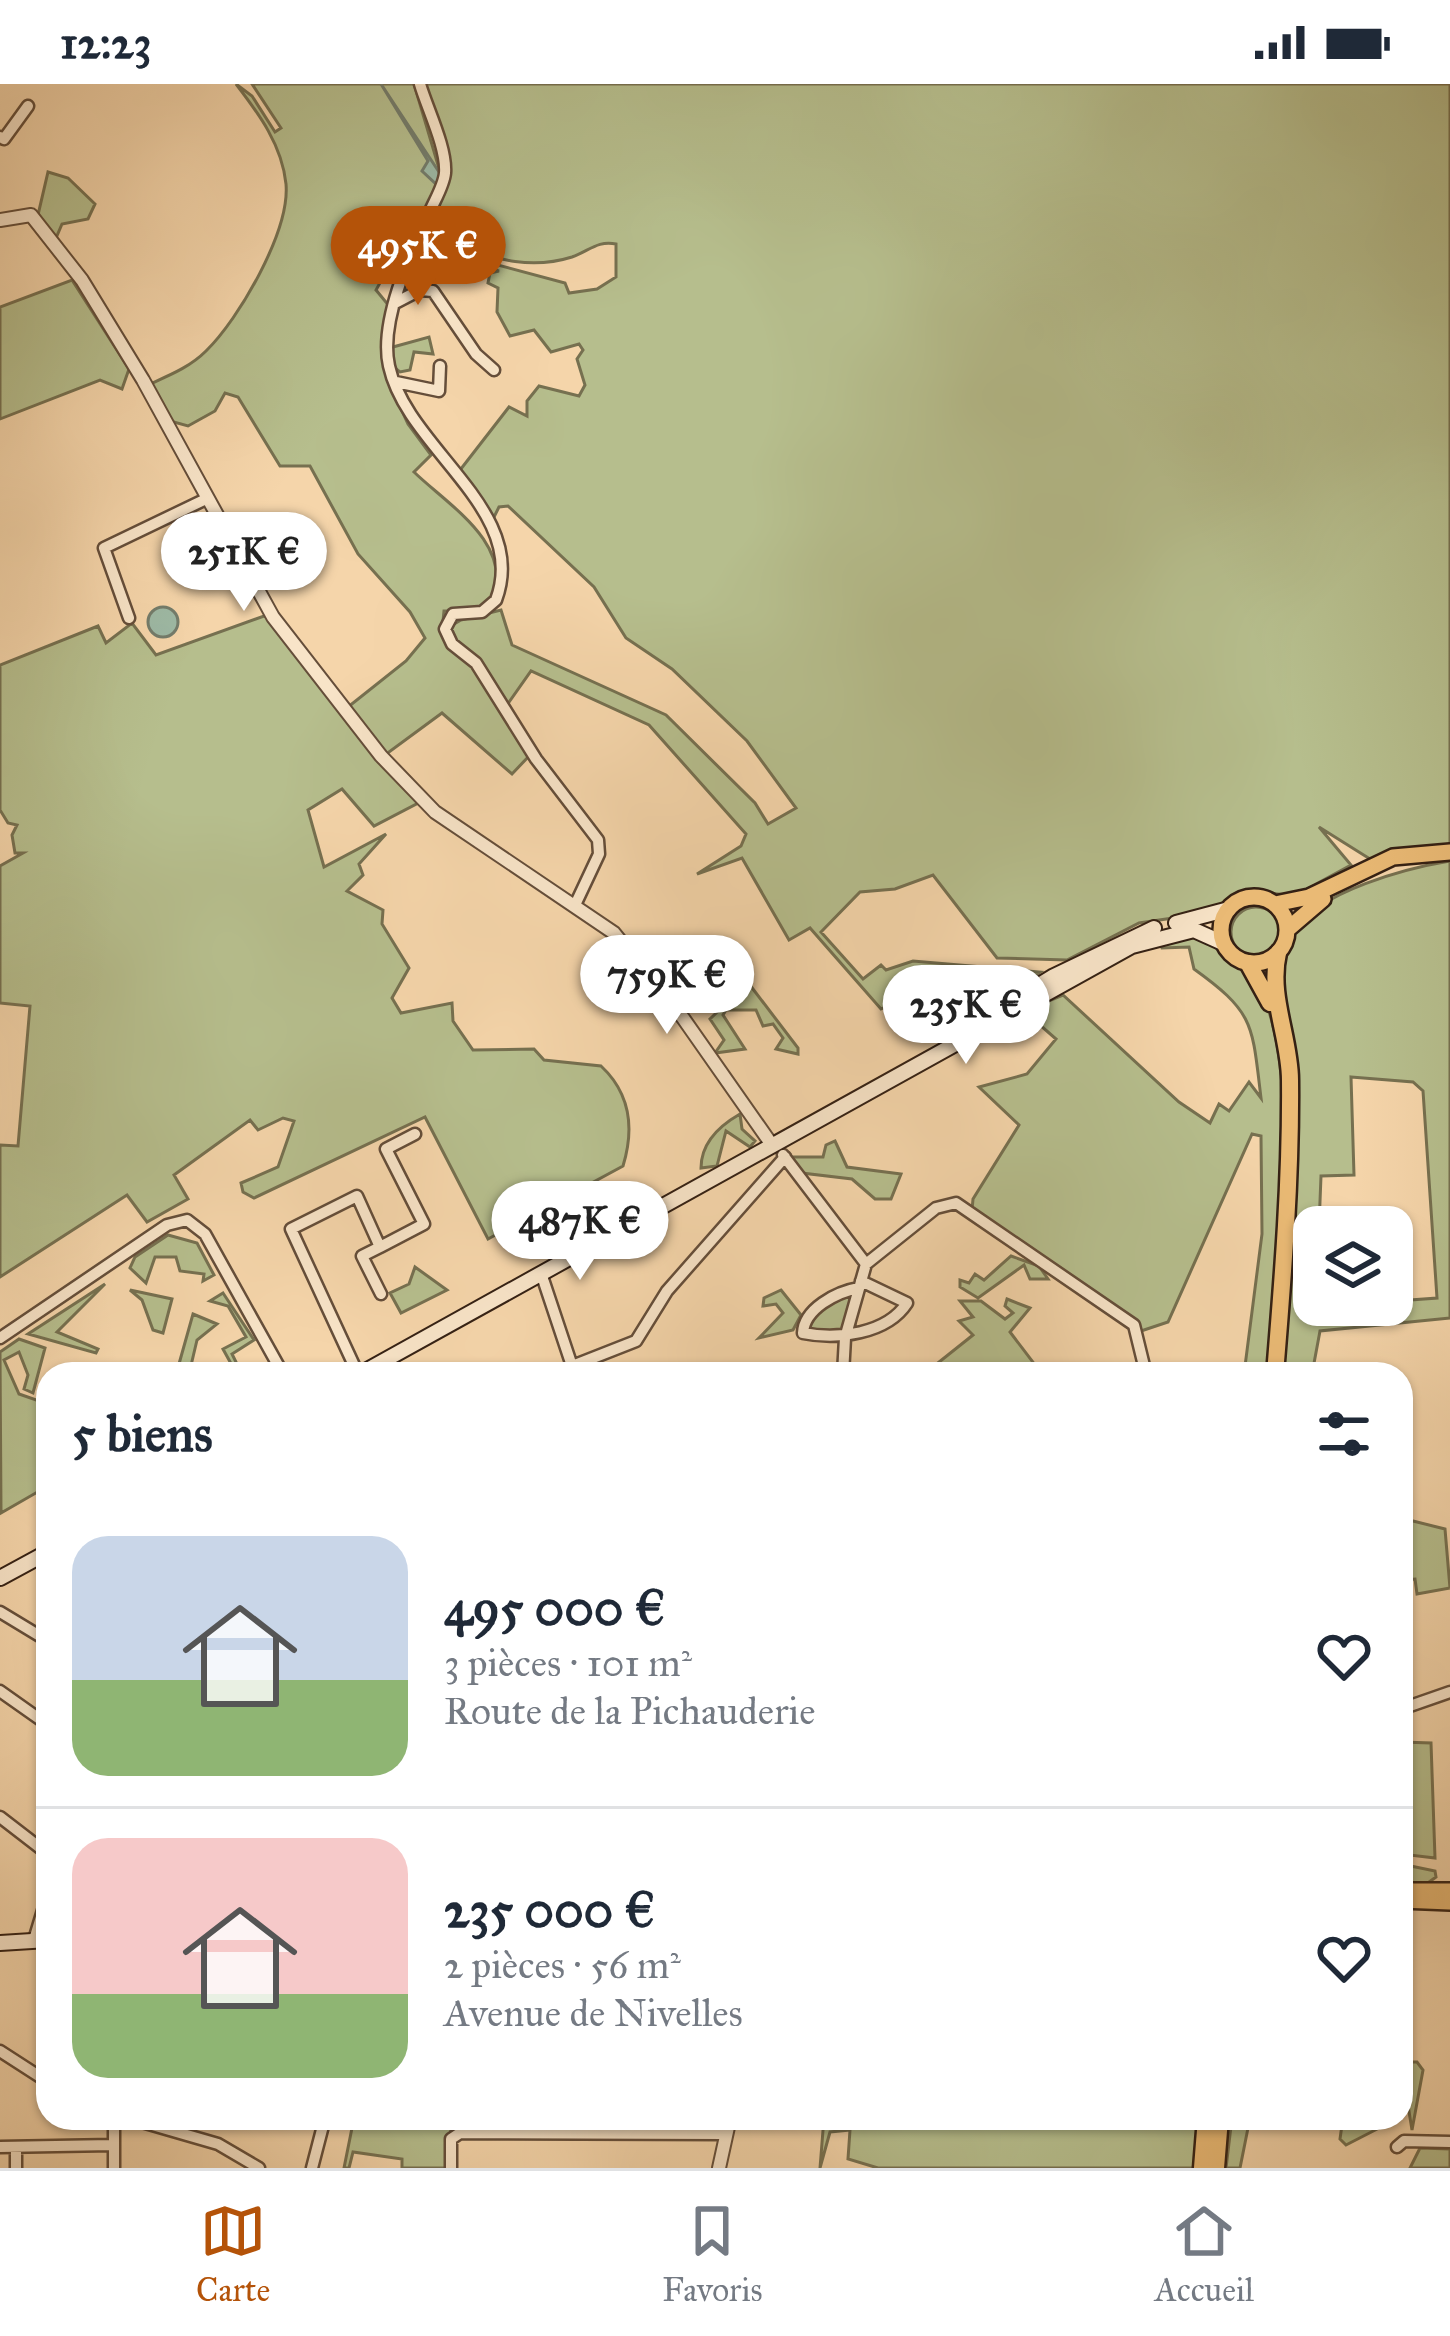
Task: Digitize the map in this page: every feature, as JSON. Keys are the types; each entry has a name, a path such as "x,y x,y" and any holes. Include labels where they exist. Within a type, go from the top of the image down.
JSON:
{"highway":[{"path":"1276,1362 1290,1190 1289,1064 1275,981 1278,953"},
{"path":"1248,963 1269,997 1289,1098"},
{"path":"1202,2168 1205,2130"},
{"path":"1216,2168 1221,2130"}],"main road":[{"path":"920,1062 1122,939 1228,909 1246,898 1275,904 1309,897 1393,857 1450,855"},
{"path":"381,1362 920,1062 1156,937 1194,930 1223,943 1248,963 1278,953 1288,929 1310,906 1368,877 1450,855"},
{"path":"1275,904 1288,929"},
{"path":"1223,943 1221,926 1228,909"},
{"path":"0,1578 36,1558"},
{"path":"1413,1893 1450,1891"},
{"path":"1413,1895 1450,1902"},
{"path":"0,1943 36,1940"}],"street":[{"path":"420,84 446,172 404,268 388,364 430,448 478,498 500,570 496,600 482,612 449,616 446,636 476,663 536,760 598,840 594,870 576,903"},
{"path":"0,136 4,139 28,106"},
{"path":"0,220 32,215 82,280 143,380 273,617 382,756 435,812 614,933 866,1264"},
{"path":"395,303 420,290 433,291 466,341 494,370"},
{"path":"396,382 439,391 440,366"},
{"path":"129,618 104,548 206,499"},
{"path":"381,1294 362,1256 424,1224 386,1149 415,1134"},
{"path":"577,1362 636,1341 668,1291 785,1157"},
{"path":"353,1362 291,1229 357,1196 380,1247"},
{"path":"844,1362 846,1335 866,1264 936,1208 956,1203 1134,1325 1143,1362"},
{"path":"0,1338 167,1225 187,1220 205,1234 276,1362"},
{"path":"542,1276 570,1362"},
{"path":"860,1284 907,1303 898,1316 846,1335 802,1330 817,1308 860,1284"},
{"path":"0,1612 36,1630"},
{"path":"0,1691 36,1716"},
{"path":"1413,1705 1450,1692"},
{"path":"0,1817 36,1845"},
{"path":"0,2050 36,2074"},
{"path":"113,2130 114,2168"},
{"path":"170,2130 218,2144 259,2168"},
{"path":"312,2168 322,2130"},
{"path":"718,2168 727,2130"},
{"path":"451,2168 451,2139 460,2133 726,2134"},
{"path":"1396,2146 1404,2141 1450,2142"},
{"path":"0,2147 112,2145"},
{"path":"16,2147 16,2168"}],"green space":[{"path":"236,84 252,96 275,132 281,128 252,84 414,84 441,175 398,278 381,281 376,290 390,307 391,387 408,424 431,455 414,472 474,527 494,560 497,578 493,598 474,611 444,611 442,631 461,620 501,610 512,645 666,715 755,803 768,824 796,808 747,741 672,669 626,638 594,587 508,506 499,507 494,517 457,474 509,407 527,416 527,401 539,386 579,396 585,385 577,359 583,350 579,344 551,352 534,330 510,336 497,312 498,288 488,283 490,273 499,271 460,260 457,254 565,283 569,293 597,289 616,277 616,244 558,260 515,262 474,247 438,209 429,237 424,234 449,177 422,84 1450,84 1450,845 1370,859 1319,827 1351,865 1294,896 1254,891 1207,913 1139,923 1067,960 997,958 933,875 895,889 860,892 821,932 863,979 881,965 886,970 913,961 1040,972 989,1005 935,985 881,1009 810,928 789,940 742,858 697,874 741,846 746,834 649,725 531,671 507,705 530,755 512,774 442,713 385,755 348,707 406,661 425,638 410,612 358,554 310,466 280,466 238,397 225,393 215,411 188,426 170,421 150,384 193,362 219,337 260,273 280,225 286,184 280,156"},
{"path":"48,172 68,178 95,204 88,219 62,224 56,238 38,215"},
{"path":"72,280 129,369 122,389 100,380 0,419 0,307"},
{"path":"429,337 433,354 414,352 410,370 400,372 391,365 393,347"},
{"path":"264,616 273,617 424,800 374,826 342,789 308,810 324,867 386,834 359,864 363,875 347,891 383,910 382,924 409,968 392,998 401,1013 452,1003 453,1021 473,1050 534,1049 544,1060 601,1066 619,1088 627,1113 623,1166 488,1239 425,1117 254,1198 243,1192 241,1183 278,1167 294,1121 283,1118 258,1130 250,1120 174,1175 188,1199 147,1222 127,1195 0,1277 0,1145 18,1146 30,1006 0,1003 0,866 23,853 15,853 12,835 17,825 8,823 0,810 0,665 98,626 106,643 132,623 156,655"},
{"path":"1450,861 1450,1318 1413,1322 1413,1300 1437,1298 1423,1091 1413,1082 1351,1077 1354,1175 1321,1176 1320,1206 1294,1206 1296,1121 1286,957 1295,931 1307,917 1365,884"},
{"path":"1256,907 1274,914 1281,932 1274,950 1256,957 1238,950 1231,932 1238,914"},
{"path":"1196,933 1246,972 1266,1003 1282,1086 1284,1135 1268,1362 1246,1362 1262,1234 1261,1136 1252,1134 1168,1322 1135,1333 972,1210 973,1199 1019,1125 979,1087 1027,1074 1056,1039 1024,1011 1063,995 1179,1102 1210,1123 1219,1104 1229,1111 1249,1082 1261,1098 1252,1036 1240,1010 1194,969 1189,947 1162,948 1160,942"},
{"path":"691,938 719,968 704,978 681,946"},
{"path":"740,972 798,1054 776,1049 783,1038 773,1024 763,1026 756,1010 726,1010 723,1015 745,1049 715,1053 724,1040 710,1019 740,990 729,993 722,984"},
{"path":"740,1114 742,1129 755,1141 750,1147 726,1131 717,1166 701,1168 713,1136"},
{"path":"835,1141 847,1167 901,1174 891,1199 875,1199 852,1179 802,1173 791,1157 823,1157 826,1145"},
{"path":"1293,1227 1293,1326 1370,1326 1320,1331 1314,1362 1282,1362"},
{"path":"168,1235 197,1243 214,1275 203,1281 204,1274 180,1271 176,1257 155,1257 146,1283 130,1268 135,1257"},
{"path":"1011,1256 1039,1266 1048,1279 1030,1279 1024,1265 978,1298 960,1287 960,1280 969,1283 975,1274 984,1280"},
{"path":"415,1267 447,1290 401,1313 390,1293 409,1284"},
{"path":"105,1284 57,1332 98,1349 96,1353 28,1334"},
{"path":"130,1290 172,1299 163,1333 153,1330 142,1300"},
{"path":"781,1290 801,1315 793,1330 759,1338 783,1313 776,1304 763,1306 764,1298"},
{"path":"844,1291 858,1310 854,1329 846,1335 808,1332 808,1316"},
{"path":"223,1293 254,1340 232,1354 236,1362 230,1362 223,1349 246,1337 228,1306 210,1301"},
{"path":"1007,1299 1030,1308 1010,1332 1033,1362 939,1362 973,1335 959,1321 973,1317 960,1301 981,1301 1005,1319 1013,1313 1005,1306"},
{"path":"193,1314 217,1324 197,1340 192,1362 180,1362"},
{"path":"19,1339 45,1348 41,1362 36,1362 33,1393 24,1389 28,1375 19,1352 4,1360 19,1394 36,1400 36,1493 1,1513 0,1352"},
{"path":"1413,1521 1445,1529 1450,1588 1417,1594"},
{"path":"1413,1742 1431,1743 1435,1858 1413,1855"},
{"path":"1413,1866 1435,1871 1436,1877 1425,1885 1413,1885"},
{"path":"1413,2062 1423,2070 1413,2125"},
{"path":"352,2130 451,2130 447,2168 402,2168 402,2159 353,2152 349,2168 344,2168"},
{"path":"823,2130 850,2130 830,2132 820,2168"},
{"path":"850,2130 1199,2130 1195,2168 878,2168 848,2159"},
{"path":"1231,2130 1248,2130 1240,2168 1226,2168"},
{"path":"1341,2130 1375,2130 1346,2145 1340,2139"},
{"path":"1420,2148 1450,2149 1450,2168 1410,2168"}],"shaded area":[{"path":"381,84 441,175 436,184 422,171 428,161"},
{"path":"163,607 178,622 163,637 148,622"}]}
